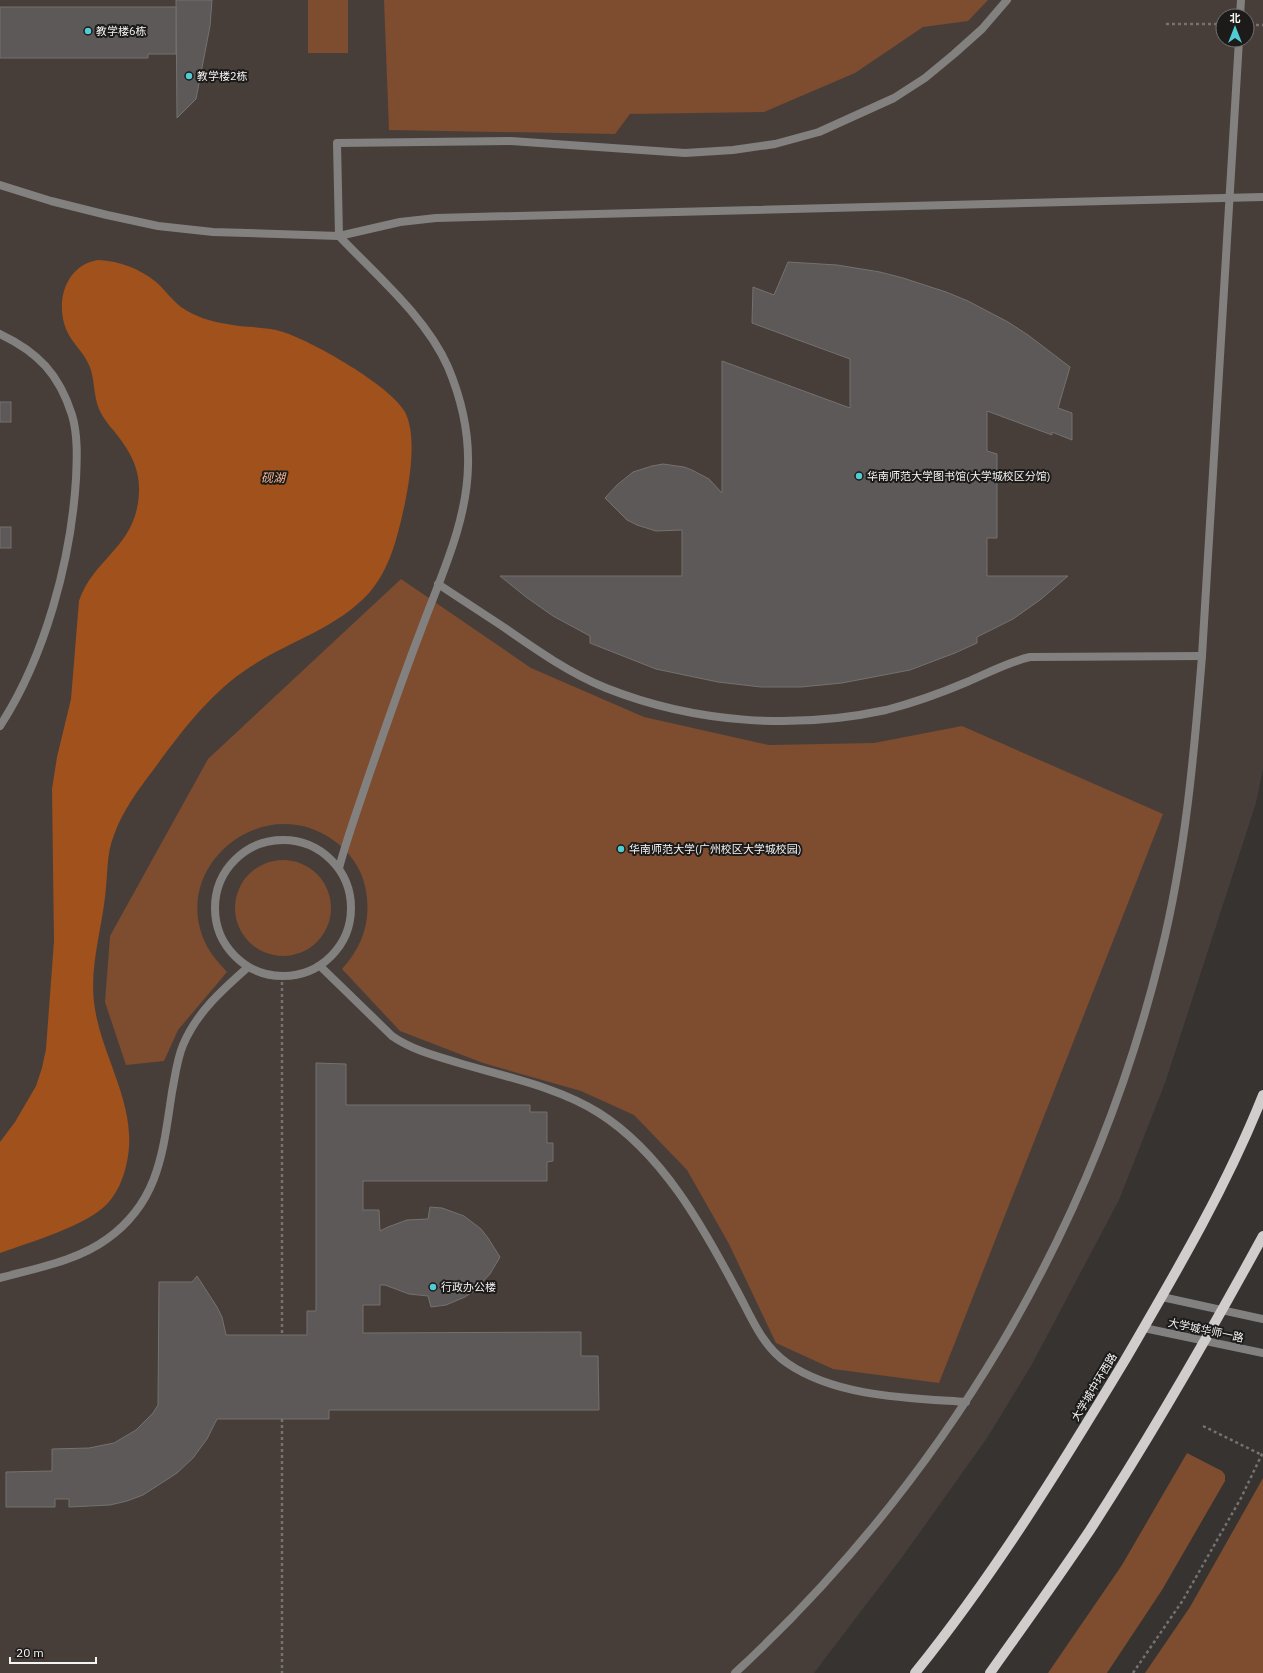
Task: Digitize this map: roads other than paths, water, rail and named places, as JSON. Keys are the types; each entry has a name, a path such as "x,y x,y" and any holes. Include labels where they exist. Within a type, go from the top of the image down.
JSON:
{"main road":[{"name":"大学城中环西路","path":"915,1673 974,1595 1037,1504 1144,1328 1196,1237 1239,1153 1263,1096"},
{"path":"990,1673 1057,1580 1139,1451 1222,1310 1263,1236"}],"street":[{"path":"339,868 398,690 451,551 467,485 468,444 457,393 447,367 434,342 406,307 339,236 337,143 511,141 685,153 733,150 775,144 819,132 894,98 925,78 982,30 1007,0"},
{"path":"735,1673 807,1604 881,1518 966,1402 1025,1303 1053,1248 1095,1156 1116,1099 1149,996 1161,951 1184,833 1194,750 1202,656 1228,198 1238,48"},
{"path":"0,185 79,208 158,226 213,232 339,236 400,222 436,218 1263,197"},
{"path":"0,334 27,348 44,363 65,397 72,416 76,441 74,513 66,559 40,646 24,684 0,726"},
{"path":"438,584 556,662 606,688 652,704 734,719 789,722 847,717 887,709 921,699 1018,660 1030,657 1202,656"},
{"path":"287,840 310,845 331,858 339,868 349,890 351,902 349,927 338,949 320,966 303,973 282,976 259,972 238,960 223,940 215,918 216,894 220,882 232,862 247,851 263,843 287,840"},
{"path":"320,966 392,1036 404,1045 554,1092 598,1113 619,1129 657,1165 672,1185 701,1227 736,1288 764,1342 788,1364 808,1374 848,1389 901,1398 966,1402"},
{"path":"0,1278 66,1259 89,1249 108,1238 136,1212 147,1195 160,1162 182,1046 201,1013 214,998 248,967"},
{"name":"大学城华师一路","path":"1162,1297 1263,1319"},
{"name":"大学城华师一路","path":"1144,1328 1263,1353"}],"water":[{"name":"砚湖","path":"98,260 129,266 143,273 156,282 181,307 197,316 221,323 283,332 331,354 368,378 397,401 405,412 409,422 412,444 409,481 400,527 393,550 383,573 369,593 342,616 250,667 222,688 186,727 126,809 111,842 105,897 93,975 94,1002 98,1022 124,1103 128,1124 129,1145 125,1171 114,1195 99,1211 73,1226 0,1253 0,1142 15,1122 36,1086 46,1049 54,941 52,789 57,757 71,699 79,601 94,573 114,551 131,526 136,511 139,492 138,475 129,452 106,421 97,404 91,370 84,355 68,334 63,318 63,296 71,277 78,269 87,263"}],"place":[{"name":"教学楼6栋","path":"88,31"},
{"name":"教学楼2栋","path":"189,76"},
{"name":"华南师范大学图书馆(大学城校区分馆)","path":"859,476"},
{"name":"华南师范大学(广州校区大学城校园)","path":"621,849"},
{"name":"行政办公楼","path":"433,1287"}]}
